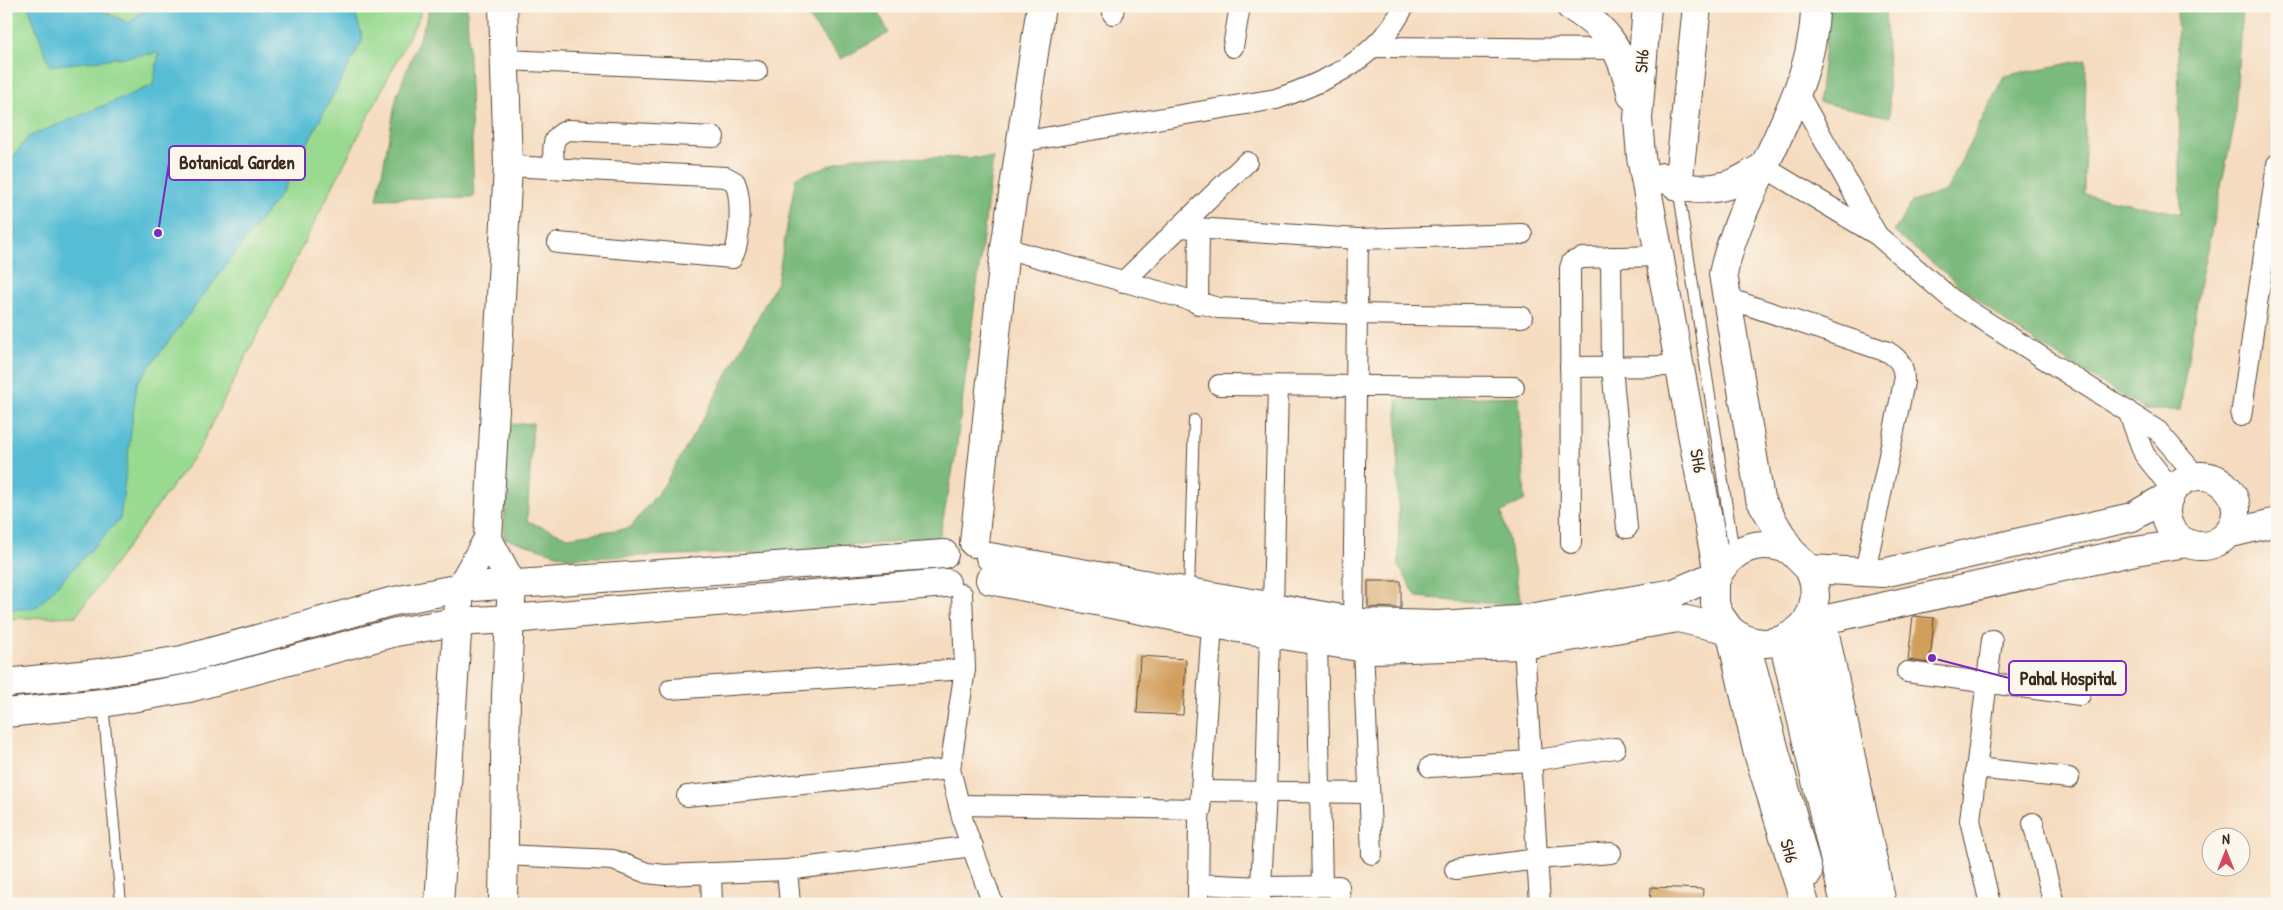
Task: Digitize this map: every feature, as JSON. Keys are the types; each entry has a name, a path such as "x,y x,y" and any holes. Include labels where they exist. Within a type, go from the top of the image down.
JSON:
{"main road":[{"path":"439,904 456,622 460,588 488,539 508,166 503,6"},
{"path":"6,714 103,703 188,688 396,632 456,622 954,588 978,592 985,560 1005,248 1040,6"},
{"path":"1570,6 1593,21 1609,37 1625,65 1638,119"},
{"name":"SH6","path":"1647,6 1638,119 1642,157 1680,366 1726,564 1715,583 1715,603 1718,613 1738,635 1757,750 1805,904"},
{"path":"1678,187 1696,6"},
{"path":"1815,6 1815,29 1803,77 1729,244 1723,274 1760,499 1790,550 1809,569 1814,582 1815,597 1812,611 1814,622 1882,904"},
{"path":"1642,157 1665,179 1678,187 1701,189 1729,185 1764,166"},
{"path":"1809,569 1883,573 2132,516 2172,493 2186,480 2197,476 2209,477 2220,482 2229,490 2235,500 2237,512 2234,524 2228,534 2219,542 2209,546 2187,543 2177,537 2170,528 2166,506 2172,493"},
{"path":"2228,534 2277,522"},
{"path":"488,539 512,584 506,695 503,904"},
{"path":"954,588 940,570 944,554 957,543 985,560 1212,624 1363,648 1524,645 1678,618 1770,644 1796,634 1814,622 2125,553 2187,543"},
{"path":"985,560 1189,591 1352,621 1438,625 1518,620 1674,593 1726,564 1747,547 1761,544 1776,545 1790,550"},
{"path":"6,683 100,673 182,660 390,602 460,588 944,554"},
{"path":"1814,622 1820,718 1861,904"},
{"path":"1738,635 1817,904"},
{"path":"1783,640 1844,904"}],"street":[{"path":"1233,47 1240,6"},
{"path":"1020,142 1276,99 1314,86 1349,68 1375,47 1395,24 1404,6"},
{"path":"1375,47 1615,49"},
{"path":"505,60 757,71"},
{"path":"1797,92 1877,235"},
{"path":"554,168 554,140 558,134 568,130 714,137"},
{"path":"1123,282 1190,228 1247,162"},
{"path":"2241,416 2277,164"},
{"path":"508,166 726,177 735,182 738,190 738,242 732,258 558,243"},
{"path":"1764,166 1877,235 1954,302 2158,431 2197,476"},
{"path":"1190,228 1358,239 1522,234"},
{"path":"1190,228 1198,304"},
{"path":"1352,621 1358,239"},
{"path":"1005,248 1198,304 1218,308 1357,314 1522,317"},
{"path":"1571,542 1570,268 1572,262 1577,259 1660,256"},
{"path":"1611,257 1612,367 1627,528"},
{"path":"1727,298 1888,352 1900,360 1904,370 1904,382 1865,572"},
{"path":"1570,367 1680,366"},
{"path":"1219,384 1356,387 1514,387"},
{"path":"1273,607 1278,386"},
{"path":"2128,411 2144,454 2172,493"},
{"path":"954,588 965,669 950,769 959,805 993,904"},
{"path":"1198,904 1201,800 1212,624"},
{"path":"1260,895 1266,793 1270,634"},
{"path":"1990,904 1971,826 1976,768 1992,640"},
{"path":"1317,641 1322,886"},
{"path":"1524,645 1540,904"},
{"path":"1363,648 1372,854"},
{"path":"671,689 965,669"},
{"path":"1907,672 1986,684 2080,694"},
{"path":"1430,767 1530,761 1615,748"},
{"path":"1976,768 2069,778"},
{"path":"687,796 950,769"},
{"path":"959,805 1201,800 1266,793 1369,793"},
{"path":"2033,823 2054,904"},
{"path":"504,855 613,860 665,876 787,870 973,846"},
{"path":"1455,870 1537,859 1611,853"},
{"path":"787,870 790,904"},
{"path":"711,873 712,904"},
{"path":"1198,884 1260,895 1322,886 1339,886 1340,904"}],"lane":[{"path":"1678,187 1726,564"},
{"path":"1189,591 1194,420"},
{"path":"103,703 121,904"}],"green space":[{"path":"6,6 419,6 420,15 198,451 76,616 6,619"},
{"path":"428,6 467,6 474,197 377,199 397,95 428,16"},
{"path":"799,6 875,6 889,33 841,59"},
{"path":"1829,6 1885,6 1890,117 1819,102"},
{"path":"2177,6 2242,6 2234,127 2200,282 2180,410 2145,410 2012,327 1894,232 1912,202 1946,191 2004,76 2086,60 2084,194 2181,214"},
{"path":"854,157 993,158 955,459 939,539 752,553 570,558 504,538 507,425 533,423 527,521 568,537 630,528 664,485 708,410 777,282 796,177"},
{"path":"1519,396 1525,500 1502,512 1522,606 1417,597 1399,567 1397,400"}],"water":[{"path":"28,6 92,6 129,23 147,6 353,6 363,39 281,193 137,383 120,519 36,608 6,610 6,233 17,234 6,216 6,166 28,137 153,85 159,53 50,66"}],"building":[{"path":"1368,581 1401,581 1401,608 1368,607"},
{"path":"1913,616 1934,618 1930,663 1908,660"},
{"path":"1140,656 1186,659 1183,715 1137,713"},
{"path":"1651,887 1703,889 1702,904 1650,904"}],"place":[{"name":"Botanical Garden","path":"158,233"},
{"name":"Pahal Hospital","path":"1932,658"}]}
